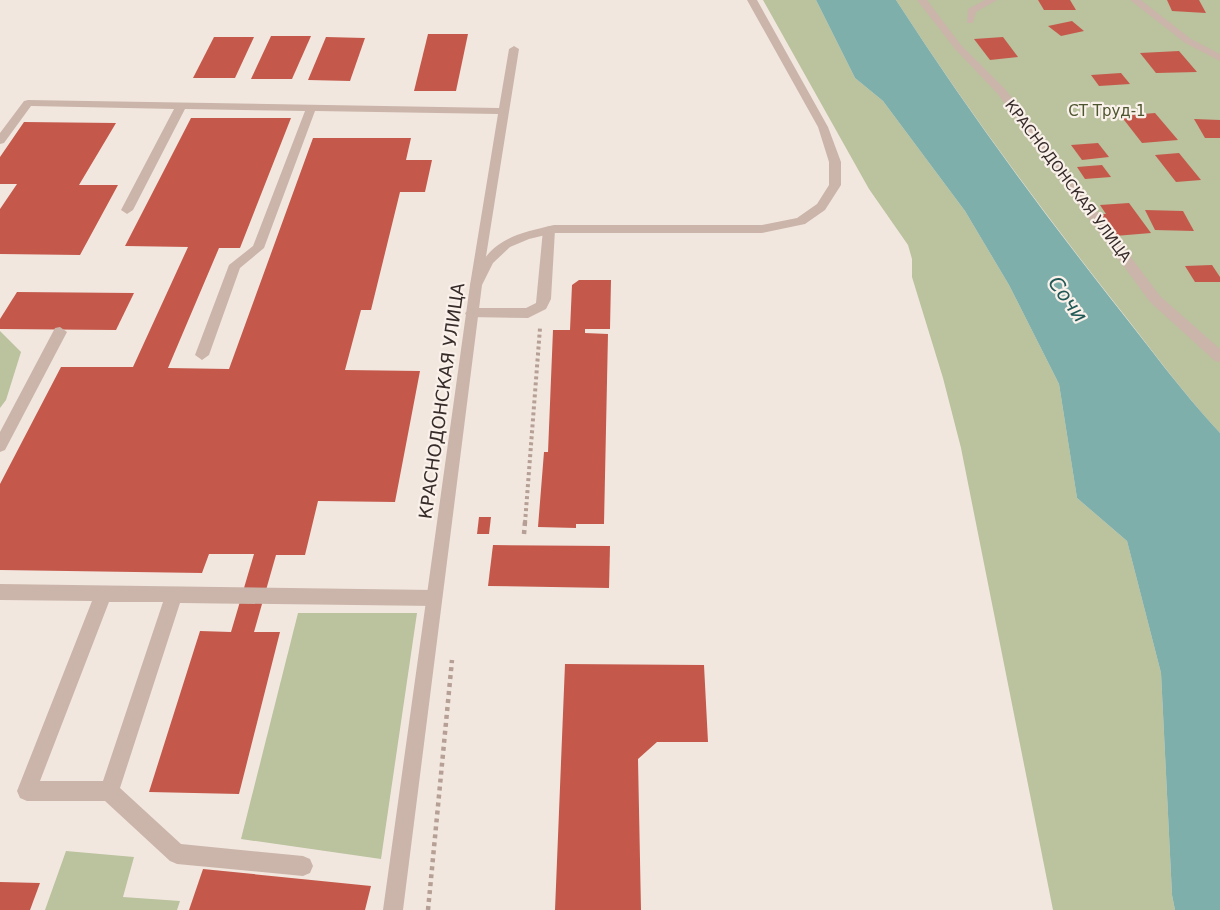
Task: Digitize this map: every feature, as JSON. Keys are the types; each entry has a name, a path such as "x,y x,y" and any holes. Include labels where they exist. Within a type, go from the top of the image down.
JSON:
{"street":[{"name":"КРАСНОДОНСКАЯ УЛИЦА","path":"393,910 472,313 476,285 483,265 499,247 525,235 549,230 762,229 801,221 821,207 835,185 835,162 823,128 752,0"},
{"name":"КРАСНОДОНСКАЯ УЛИЦА","path":"922,0 957,47 982,69 1001,92 1155,299 1220,357"},
{"path":"970,21 971,11 992,0"},
{"path":"1135,0 1188,41 1220,58"},
{"path":"476,285 514,49"},
{"path":"0,141 28,103 505,111"},
{"path":"127,210 181,106"},
{"path":"202,355 235,265 258,248 311,108"},
{"path":"472,313 528,313 541,306 549,230"},
{"path":"0,446 60,332"},
{"path":"0,592 434,598"},
{"path":"104,593 27,791 110,791 177,854 303,866"},
{"path":"110,791 174,594"}],"path":[{"path":"524,534 541,324"},
{"path":"428,910 452,657"}],"green space":[{"path":"763,0 816,0 855,78 883,101 965,211 1009,285 1059,384 1077,498 1127,541 1161,673 1172,895 1175,910 1053,910 961,448 943,378 912,277 912,259 908,245 869,189"},
{"name":"СТ Труд-1","path":"896,0 1220,0 1220,433 1166,369 1029,191 948,78"},
{"path":"0,331 21,352 6,400 0,408"},
{"path":"298,613 417,613 381,859 241,839"},
{"path":"66,851 134,857 123,897 180,901 177,910 45,910"}],"water":[{"name":"Сочи","path":"816,0 896,0 973,115 1055,226 1164,367 1220,433 1220,910 1175,910 1172,895 1161,673 1127,541 1077,498 1059,384 1009,285 965,211 883,101 855,78"}],"building":[{"path":"1038,0 1070,0 1076,10 1044,10"},
{"path":"1167,0 1199,0 1206,13 1172,11"},
{"path":"1072,21 1084,31 1061,36 1048,26"},
{"path":"428,34 468,34 456,91 414,91"},
{"path":"271,36 311,36 292,79 251,79"},
{"path":"214,37 254,37 235,78 193,78"},
{"path":"326,37 365,38 350,81 308,80"},
{"path":"1003,37 1018,57 990,60 974,39"},
{"path":"1179,51 1197,72 1156,73 1140,53"},
{"path":"1121,73 1130,84 1099,86 1091,75"},
{"path":"1155,113 1178,140 1142,143 1121,116"},
{"path":"191,118 291,118 240,248 219,248 168,368 229,369 313,138 411,138 406,160 432,160 425,192 400,192 371,310 361,310 345,370 420,371 395,502 318,501 305,555 276,555 254,632 280,632 239,794 149,792 200,631 231,632 254,554 209,554 202,573 0,570 0,484 61,367 133,367 188,247 125,246"},
{"path":"1194,119 1220,120 1220,138 1205,138"},
{"path":"24,122 116,123 79,185 118,185 80,255 0,254 0,209 17,184 0,184 0,157"},
{"path":"1098,143 1109,157 1082,160 1071,145"},
{"path":"1179,153 1201,180 1176,182 1155,155"},
{"path":"1102,165 1111,177 1085,179 1077,167"},
{"path":"1129,203 1151,233 1115,236 1101,214 1106,214 1100,205"},
{"path":"1145,210 1183,211 1194,231 1155,230"},
{"path":"1212,265 1220,277 1220,282 1195,282 1185,266"},
{"path":"579,280 611,280 610,329 585,329 585,333 608,334 604,524 576,524 576,528 538,527 544,452 548,452 553,330 570,330 572,285"},
{"path":"17,292 134,293 116,330 0,329 0,319"},
{"path":"479,517 491,517 489,534 477,534"},
{"path":"493,545 610,546 609,588 488,586"},
{"path":"565,664 704,665 708,742 657,742 638,759 641,910 555,910"},
{"path":"203,869 371,886 365,910 189,910"},
{"path":"0,882 40,883 30,910 0,910"}]}
